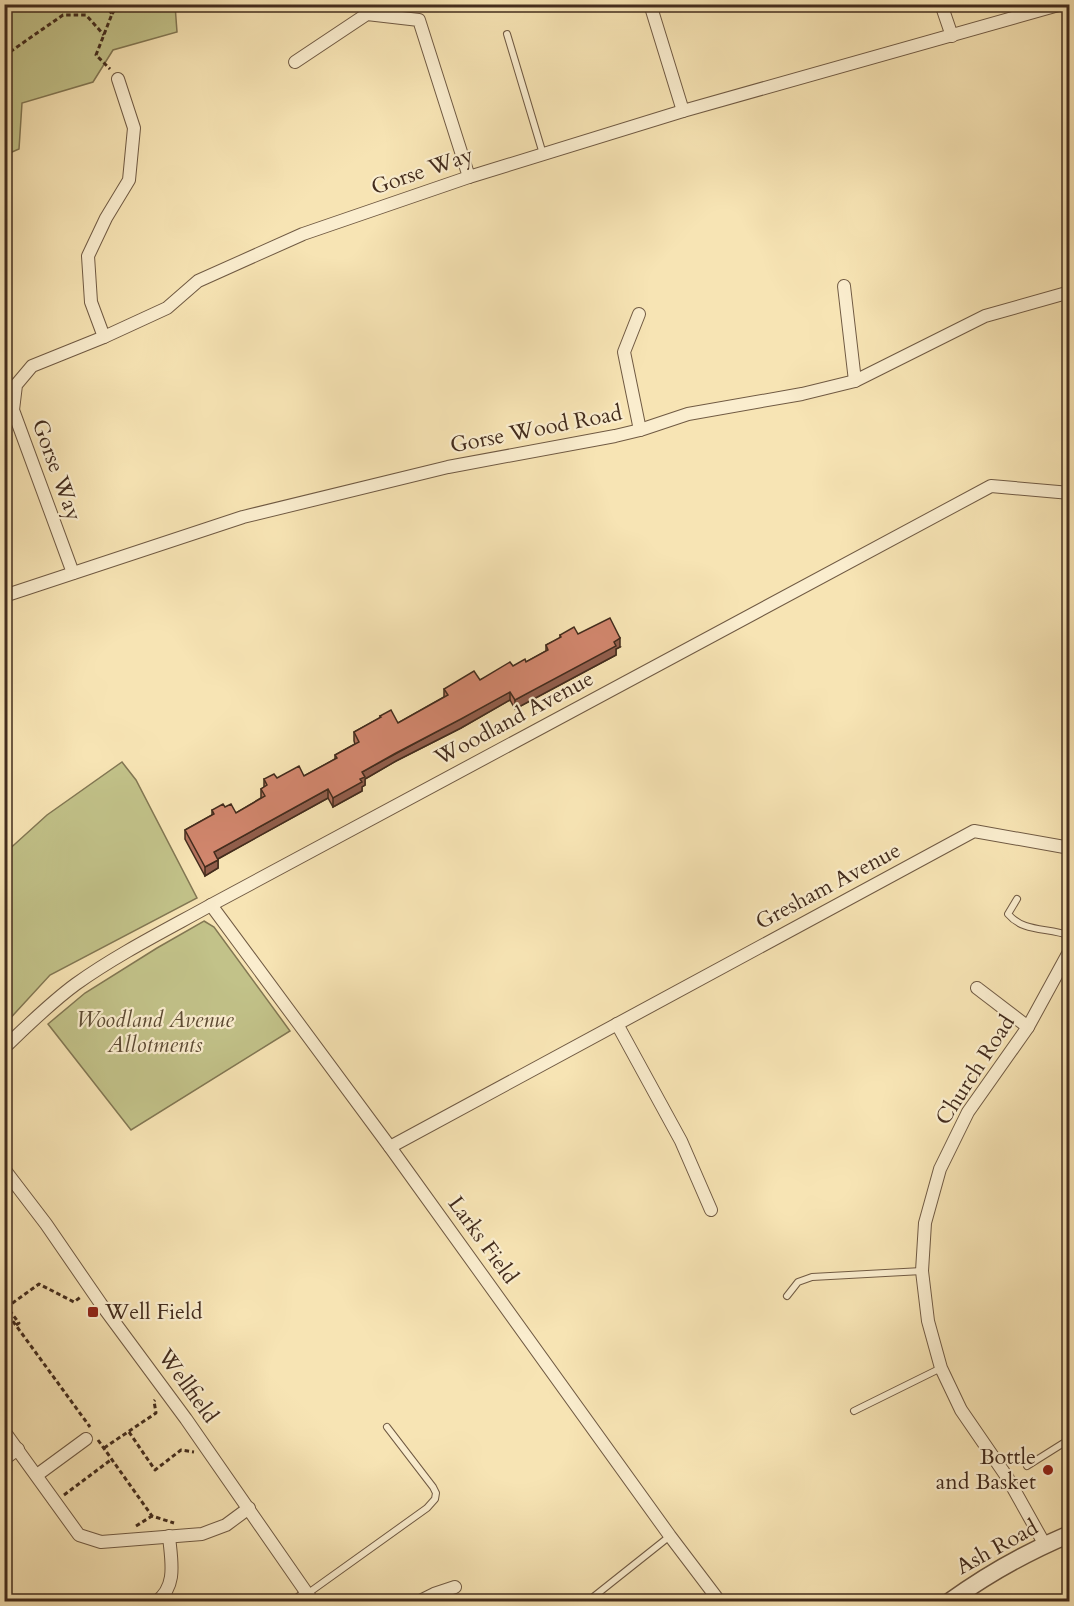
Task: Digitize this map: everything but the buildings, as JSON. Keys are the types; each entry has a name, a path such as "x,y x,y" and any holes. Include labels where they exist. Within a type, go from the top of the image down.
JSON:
{"street":[{"path":"650,4 682,111"},
{"path":"941,4 952,36"},
{"name":"Gorse Way","path":"73,573 13,410 16,385 32,366 167,308 198,281 303,234 470,177 682,111 1062,4"},
{"path":"295,62 367,14 419,20 470,177"},
{"path":"104,337 91,302 87,256 129,180 134,128 118,79"},
{"path":"844,286 855,381"},
{"name":"Gorse Wood Road","path":"4,596 243,517 448,467 615,436 688,414 802,394 855,381 985,316 1070,292"},
{"path":"639,314 624,352 640,430"},
{"name":"Woodland Avenue","path":"4,1048 75,985 115,959 642,672 991,486 1070,493"},
{"name":"Gresham Avenue","path":"390,1147 974,831 1070,848"},
{"name":"Larks Field","path":"211,905 390,1147 720,1602"},
{"name":"Church Road","path":"1045,1545 1007,1477 961,1410 941,1368 928,1321 922,1270 925,1223 940,1170 968,1112 1028,1027 1070,950"},
{"path":"977,988 1028,1027"},
{"path":"617,1024 681,1141 711,1210"},
{"name":"Wellfield","path":"4,1169 207,1448 249,1508 305,1599"},
{"path":"4,1431 80,1534 101,1542 201,1534 226,1525 249,1508"},
{"path":"37,1476 86,1439"},
{"path":"4,1459 18,1449"},
{"name":"Ash Road","path":"949,1602 979,1580 1070,1534"},
{"path":"156,1602 162,1598 172,1580 174,1536"},
{"path":"418,1602 455,1587"}],"lane":[{"path":"507,34 543,154"},
{"path":"1017,899 1008,914 1013,919 1027,927 1056,931 1070,936"},
{"path":"787,1296 798,1282 812,1277 922,1270"},
{"path":"854,1411 941,1368"},
{"path":"305,1599 427,1508 435,1499 436,1493 433,1487 387,1427"},
{"path":"1027,1466 1070,1439"},
{"path":"587,1602 670,1536"}],"path":[{"path":"104,4 112,14"},
{"path":"118,79 96,55 112,14 119,4"},
{"path":"4,56 63,15 86,15 104,35"},
{"path":"16,1325 19,1323 8,1307 39,1284 74,1302 91,1289"},
{"path":"4,1309 152,1516 175,1523 174,1536"},
{"path":"104,1448 156,1413 154,1401 166,1390"},
{"path":"129,1432 155,1470 181,1450 198,1453 207,1448"},
{"path":"56,1501 112,1459"}],"green space":[{"path":"5,4 175,5 177,32 113,50 93,82 22,103 19,149 5,155"},
{"path":"122,762 136,780 197,898 50,975 5,1024 5,853 47,815"},
{"name":"Woodland Avenue Allotments","path":"204,921 214,927 290,1031 131,1130 48,1024 85,993"}],"place":[{"name":"Well Field","path":"93,1312"},
{"name":"Bottle and Basket","path":"1048,1470"}]}
